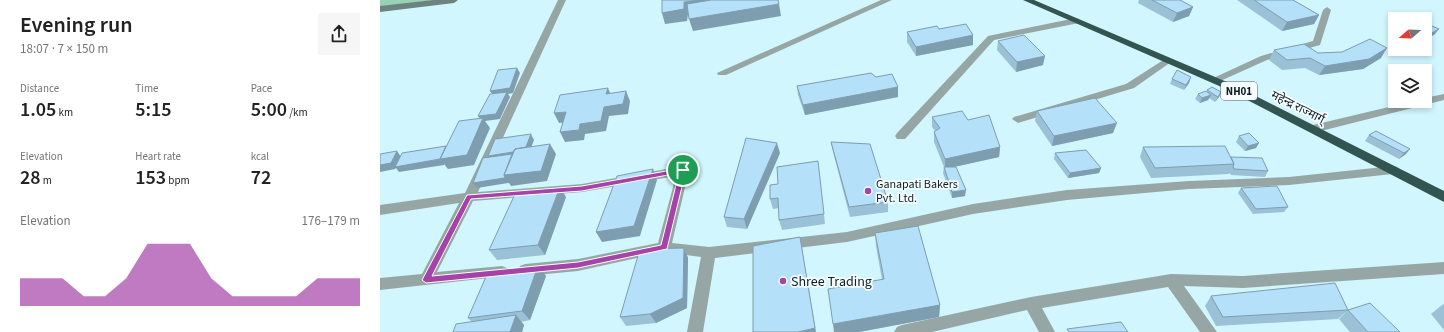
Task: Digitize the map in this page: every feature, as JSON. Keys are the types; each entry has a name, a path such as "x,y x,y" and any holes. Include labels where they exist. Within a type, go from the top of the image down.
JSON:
{"highway":[{"name":"महेन्द्र राज्मार्ग्","path":"1027,0 1214,80 1444,196"}],"street":[{"path":"380,9 454,0"},
{"path":"426,280 469,197 562,0"},
{"path":"722,73 888,0"},
{"path":"1214,80 1264,58 1317,43 1327,10"},
{"path":"901,136 990,38 1076,21"},
{"path":"1018,119 1130,86 1168,60"},
{"path":"1313,129 1444,97"},
{"path":"380,210 469,197 582,188 683,170 664,247"},
{"path":"380,284 578,265 664,247 709,253 847,237 973,209 1067,195 1189,185 1289,181 1393,170"},
{"path":"695,332 709,253"},
{"path":"902,332 1031,303 1171,280 1243,282 1444,268"},
{"path":"1171,280 1209,332"},
{"path":"1031,303 1046,332"}],"green space":[{"path":"380,0 435,0 380,7"}],"building":[{"path":"662,0 699,0 684,2 684,9 662,13"},
{"path":"711,0 778,0 779,4 689,19 687,4"},
{"path":"1152,0 1180,0 1193,7 1177,13"},
{"path":"1254,0 1293,0 1319,15 1287,22"},
{"path":"966,24 973,35 916,47 907,32 937,26 939,29"},
{"path":"1432,26 1439,29 1432,33"},
{"path":"1024,35 1045,56 1017,62 998,41"},
{"path":"1370,39 1387,48 1369,59 1325,66 1310,58 1287,60 1274,50 1304,44 1318,53 1342,52"},
{"path":"517,68 510,88 490,91 498,70"},
{"path":"1177,70 1191,77 1186,85 1172,79"},
{"path":"871,73 876,77 892,74 898,87 803,105 797,86"},
{"path":"1212,87 1221,92 1218,97 1207,90"},
{"path":"608,88 606,94 626,91 623,104 604,107 601,121 580,124 579,130 560,132 566,112 554,113 560,95"},
{"path":"1206,91 1211,95 1202,98 1198,94"},
{"path":"507,92 496,114 478,116 490,94"},
{"path":"1095,98 1117,123 1054,136 1037,111"},
{"path":"962,111 968,120 989,115 1000,147 945,159 934,132 940,128 932,117"},
{"path":"483,118 467,155 440,159 459,121"},
{"path":"1376,131 1410,149 1404,153 1369,135"},
{"path":"1249,133 1259,143 1248,146 1239,136"},
{"path":"531,134 526,147 515,149 513,152 488,156 495,139"},
{"path":"746,138 777,143 744,219 724,217"},
{"path":"831,142 870,144 888,202 849,207"},
{"path":"550,144 541,171 504,175 515,149"},
{"path":"446,146 440,159 395,167 402,153"},
{"path":"1225,146 1234,164 1155,168 1143,147"},
{"path":"1086,150 1101,168 1070,173 1055,153"},
{"path":"397,151 391,163 380,165 380,154"},
{"path":"512,154 504,178 473,183 483,158"},
{"path":"1231,157 1262,158 1268,171 1234,169 1234,164"},
{"path":"818,161 824,214 779,220 778,198 770,199 770,185 778,184 777,167"},
{"path":"944,167 956,167 966,190 952,192"},
{"path":"653,169 634,226 596,232 617,176"},
{"path":"1277,186 1288,207 1256,209 1241,188"},
{"path":"560,187 538,245 489,250 516,192"},
{"path":"918,226 940,305 833,324 828,289 884,279 875,233"},
{"name":"Shree Trading","path":"800,237 815,328 798,332 753,332 753,246"},
{"path":"684,248 683,298 650,314 620,317 640,249"},
{"path":"538,266 522,311 468,318 488,272"},
{"path":"1335,283 1348,310 1223,317 1211,296"},
{"path":"1370,303 1400,332 1368,332 1348,310"},
{"path":"516,315 510,332 453,332 456,324"},
{"path":"1121,322 1128,332 1069,332 1067,329"}],"place":[{"name":"Ganapati Bakers Pvt. Ltd.","path":"868,191"},
{"name":"Shree Trading","path":"783,281"}],"route":[{"path":"683,170 664,247 578,265 426,280 469,197 582,188 683,170"}]}
